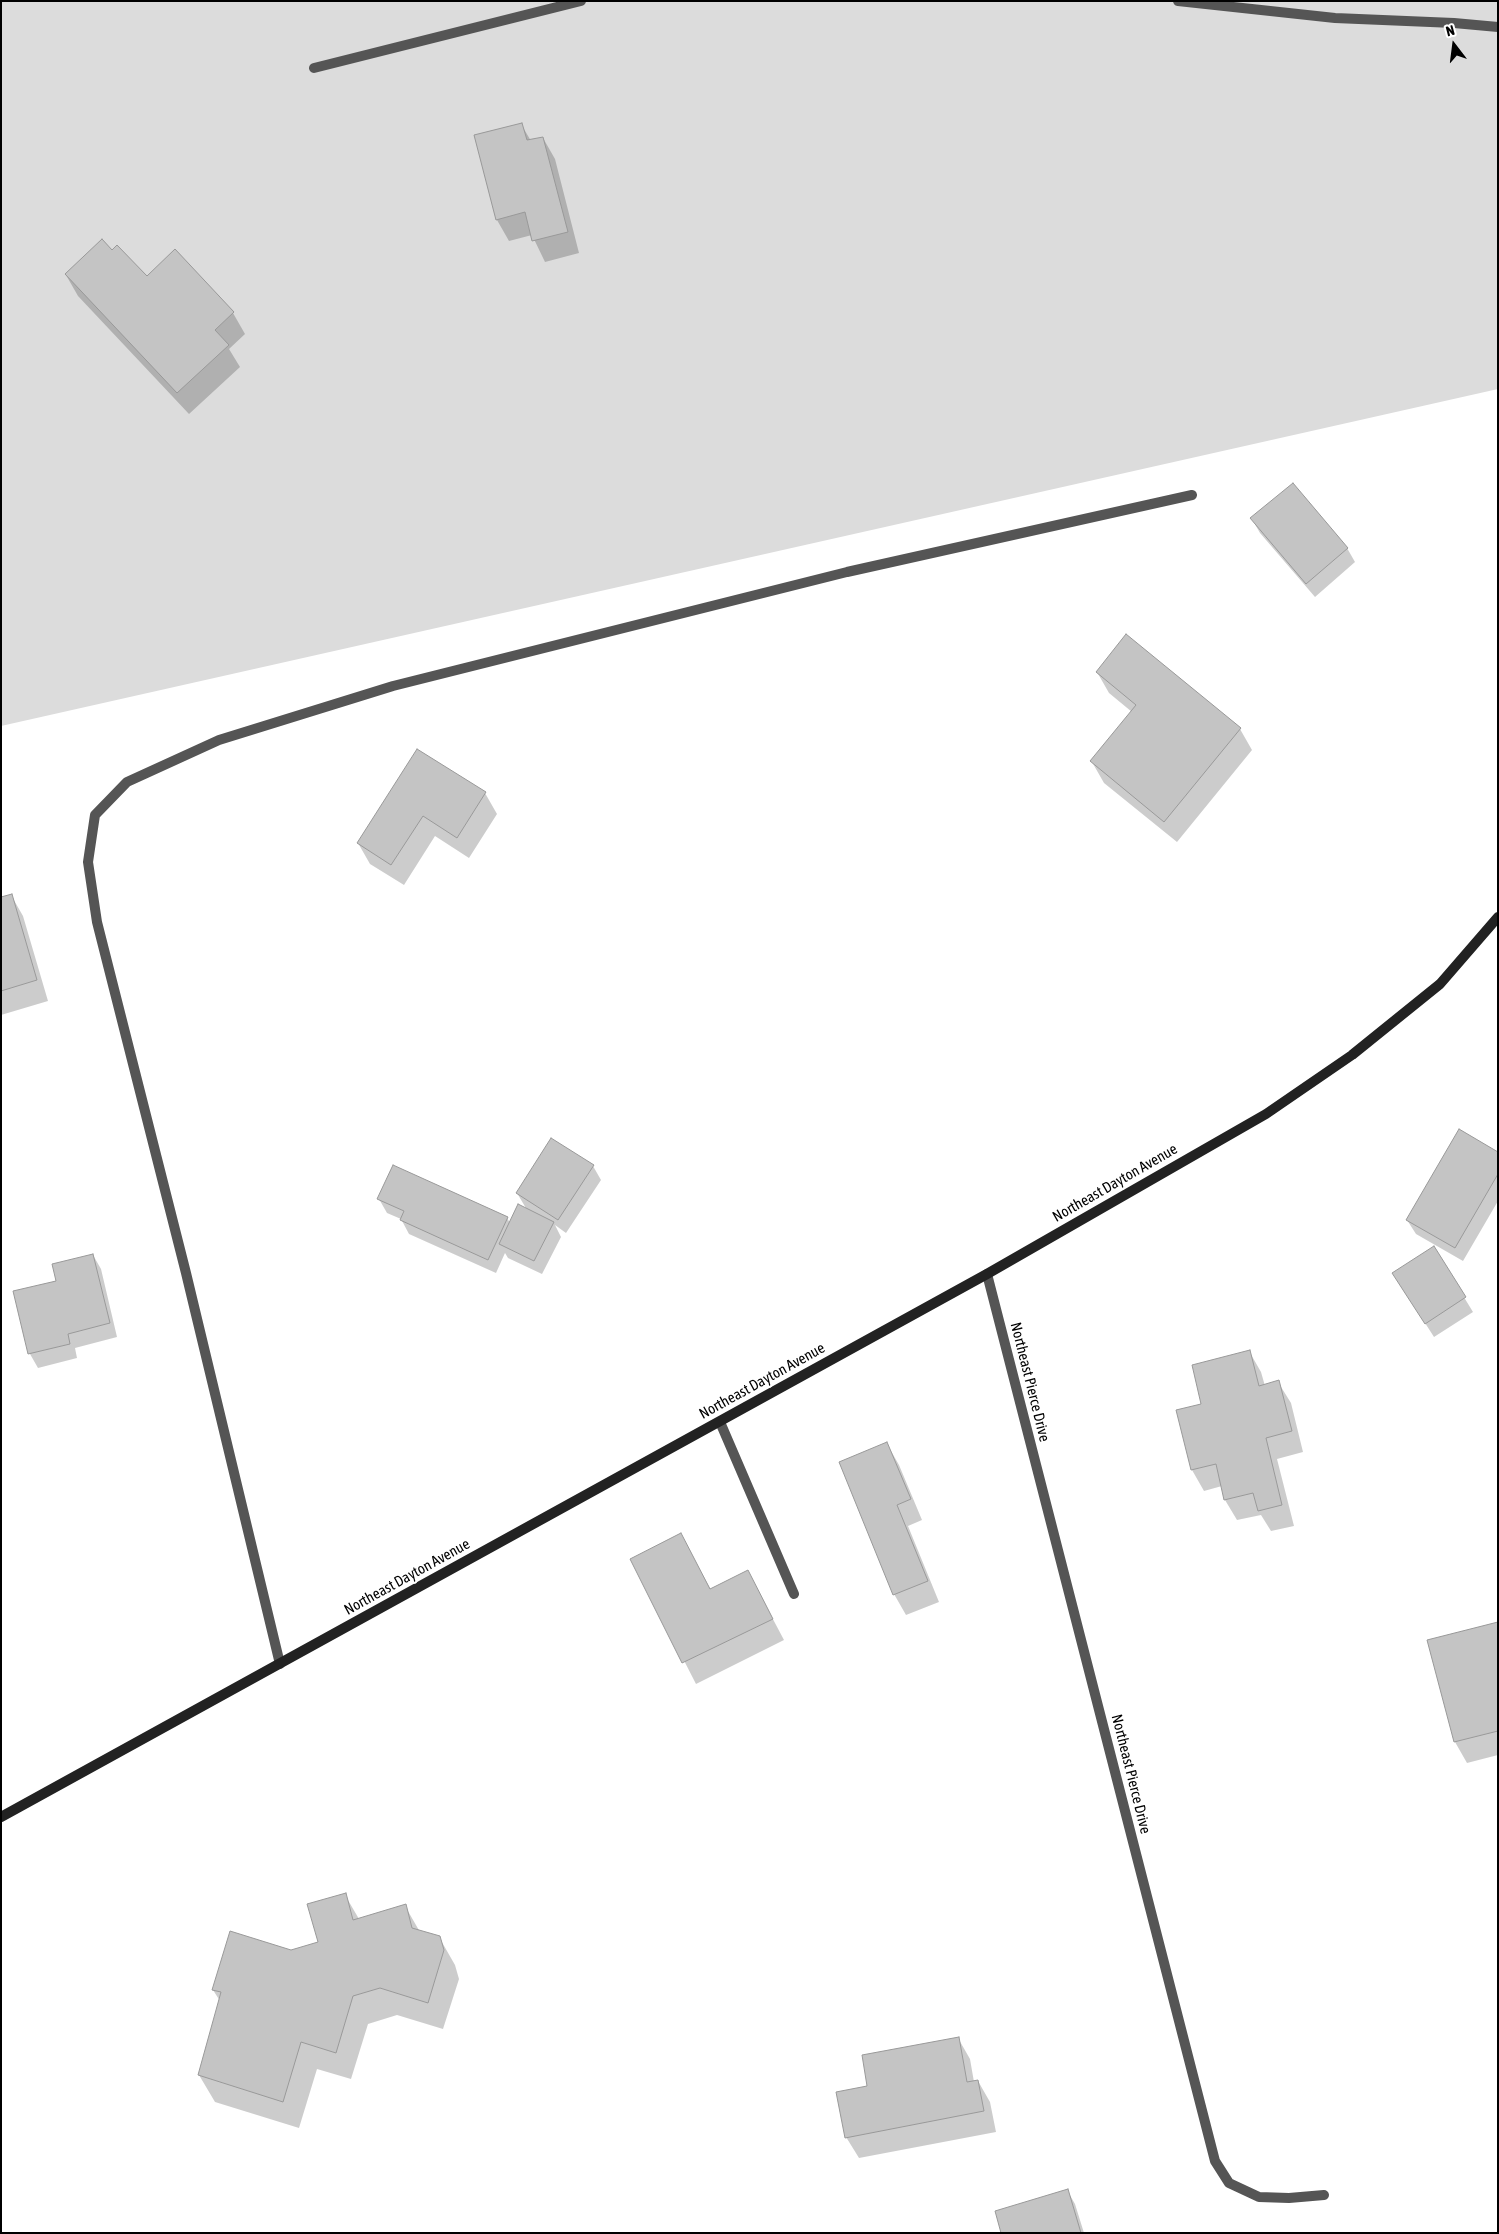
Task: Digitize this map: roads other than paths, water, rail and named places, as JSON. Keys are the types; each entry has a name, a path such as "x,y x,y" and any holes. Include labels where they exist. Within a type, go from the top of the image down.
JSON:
{"street":[{"path":"314,68 581,1"},
{"path":"1178,1 1335,18 1454,23 1498,27"},
{"path":"280,1664 186,1273 97,922 88,862 95,815 127,782 219,740 393,686 848,572 1192,495"},
{"name":"Northeast Dayton Avenue","path":"1,1817 987,1274 1266,1114 1352,1055 1440,984 1498,917"},
{"name":"Northeast Pierce Drive","path":"987,1274 1215,2161 1229,2183 1259,2197 1289,2198 1324,2195"},
{"path":"720,1422 794,1594"}]}
